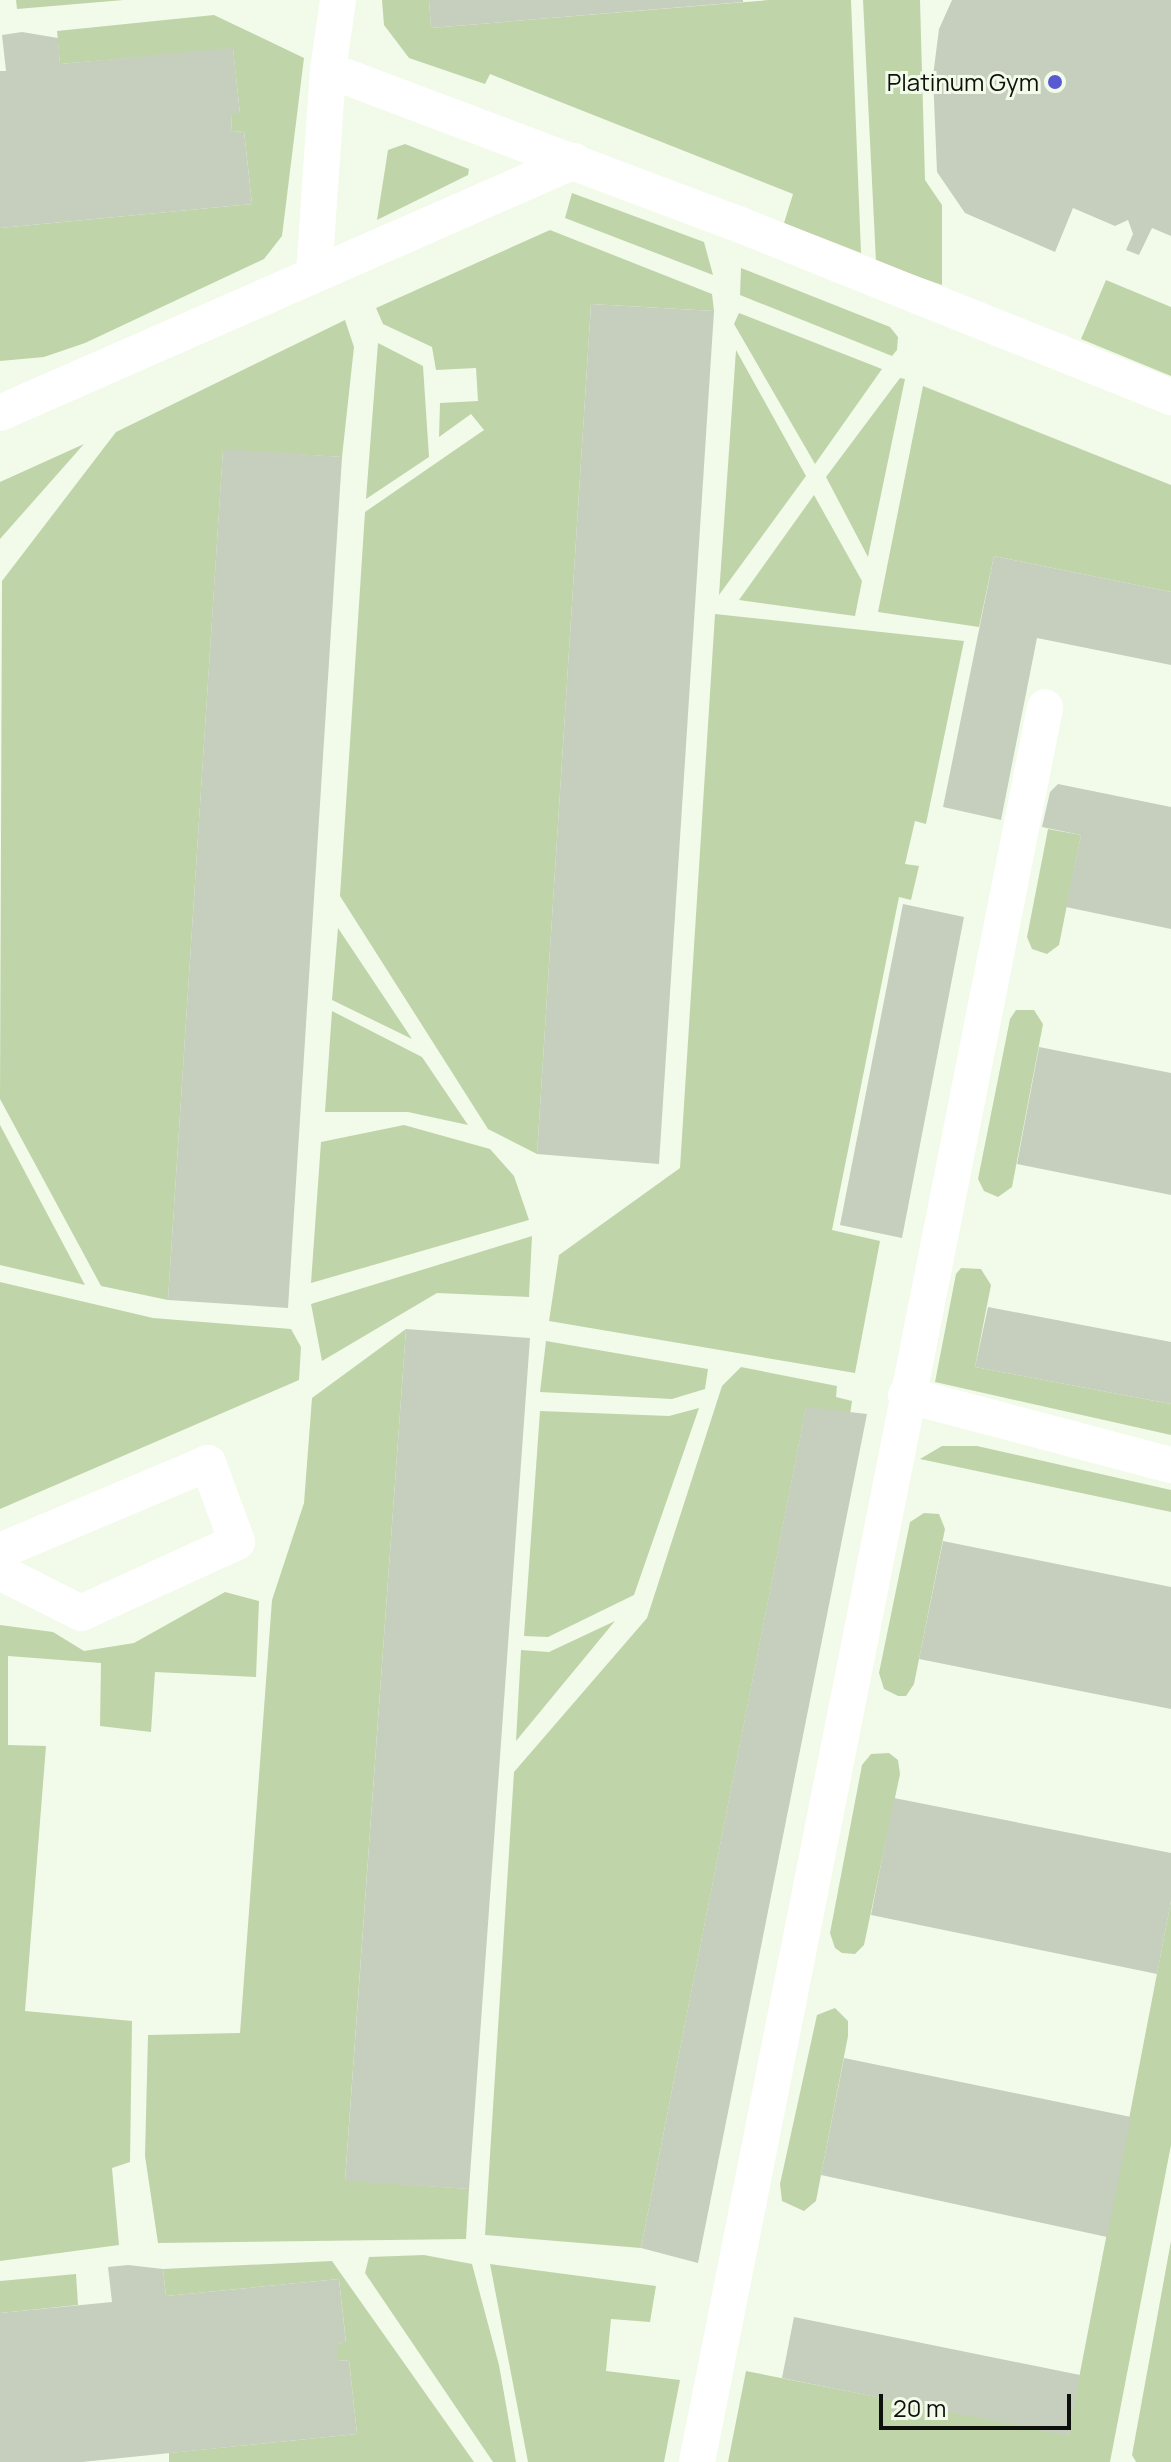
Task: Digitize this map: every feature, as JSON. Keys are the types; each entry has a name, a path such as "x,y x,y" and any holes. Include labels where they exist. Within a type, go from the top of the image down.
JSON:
{"lane":[{"path":"314,275 328,70 338,0"},
{"path":"328,70 574,161 1171,397"},
{"path":"0,413 574,161"},
{"path":"697,2462 906,1395 1045,707"},
{"path":"906,1395 1171,1465"},
{"path":"0,1551 208,1463 237,1542 81,1613 0,1572"}],"green space":[{"path":"16,0 124,0 17,9"},
{"path":"382,0 429,0 431,28 769,0 851,0 861,253 784,223 793,194 490,74 485,84 409,58 384,25"},
{"path":"863,0 920,0 925,180 942,205 942,285 876,262"},
{"path":"214,15 304,58 282,236 264,259 85,343 44,357 0,361 0,228 252,204 244,131 232,132 231,114 240,114 233,49 60,64 57,31"},
{"path":"405,144 469,169 468,175 377,220 388,150"},
{"path":"572,193 704,242 713,275 565,218"},
{"path":"550,230 712,294 714,311 591,304 537,1154 488,1129 340,896 365,512 484,430 471,414 439,437 440,403 478,401 476,368 436,370 432,347 383,324 376,308"},
{"path":"741,268 890,327 898,337 897,350 892,356 740,295"},
{"path":"1106,280 1171,307 1171,376 1081,339"},
{"path":"739,313 882,369 815,464 734,324"},
{"path":"345,320 354,347 342,457 223,450 168,1300 101,1286 0,1099 2,581 116,432"},
{"path":"378,343 423,366 429,457 366,499"},
{"path":"736,350 806,476 719,595"},
{"path":"900,378 905,379 868,557 826,477"},
{"path":"923,386 1171,485 1171,592 994,556 979,627 878,612"},
{"path":"84,444 0,539 0,482"},
{"path":"814,495 862,581 855,616 739,600"},
{"path":"715,614 964,641 926,824 915,821 905,864 919,866 911,900 899,897 832,1230 880,1241 855,1373 549,1321 559,1255 680,1168"},
{"path":"1048,829 1081,835 1059,945 1047,954 1032,949 1027,937"},
{"path":"338,928 412,1039 332,1000"},
{"path":"1016,1010 1034,1010 1043,1024 1012,1187 998,1197 984,1191 978,1179 1010,1019"},
{"path":"332,1011 422,1057 468,1125 408,1112 325,1112"},
{"path":"0,1125 85,1285 0,1265"},
{"path":"404,1125 490,1149 514,1176 529,1220 311,1283 321,1142"},
{"path":"532,1236 529,1297 437,1293 322,1361 311,1304"},
{"path":"961,1268 981,1269 991,1285 975,1367 1171,1404 1171,1435 935,1382 956,1274"},
{"path":"0,1282 153,1318 291,1329 301,1347 299,1380 0,1509"},
{"path":"406,1329 345,2180 469,2189 466,2239 158,2243 145,2156 148,2035 240,2033 272,1600 304,1503 312,1398"},
{"path":"546,1341 708,1369 705,1389 672,1399 540,1392"},
{"path":"741,1367 837,1386 836,1397 852,1401 850,1415 806,1408 641,2248 485,2235 514,1772 647,1618 722,1386"},
{"path":"699,1408 634,1595 548,1637 524,1636 540,1411 669,1416"},
{"path":"942,1446 977,1446 1171,1490 1171,1512 920,1459"},
{"path":"924,1513 939,1514 945,1529 914,1684 906,1696 898,1696 884,1689 879,1673 910,1522"},
{"path":"225,1592 259,1601 256,1677 155,1672 151,1732 100,1726 101,1663 8,1656 8,1745 46,1746 25,2011 132,2021 130,2162 112,2168 119,2245 0,2261 0,1625 53,1632 84,1651 134,1643"},
{"path":"615,1621 516,1741 521,1650 549,1652"},
{"path":"889,1753 898,1760 900,1774 864,1945 855,1954 842,1953 835,1948 830,1933 862,1765 871,1754"},
{"path":"1171,1901 1171,2145 1110,2462 728,2462 746,2371 1068,2435"},
{"path":"835,2008 848,2021 848,2036 816,2201 804,2211 782,2201 780,2184 817,2015"},
{"path":"1171,2241 1171,2462 1136,2462 1132,2455"},
{"path":"424,2255 472,2264 499,2365 516,2462 493,2462 365,2273 369,2257"},
{"path":"332,2261 474,2462 169,2462 169,2453 357,2434 349,2360 338,2361 338,2344 346,2342 339,2279 166,2296 163,2269"},
{"path":"490,2264 656,2286 650,2322 611,2319 606,2371 680,2380 664,2462 528,2462"},
{"path":"76,2274 78,2305 0,2313 0,2281"}],"building":[{"path":"429,0 743,0 743,2 431,28"},
{"path":"952,0 1171,0 1171,236 1152,228 1139,255 1126,250 1133,234 1128,220 1115,226 1073,208 1055,252 965,213 937,172 933,76 939,29"},
{"path":"22,32 58,38 60,64 233,48 240,114 231,114 232,132 244,131 252,204 0,228 0,71 6,71 2,35"},
{"path":"591,304 714,311 659,1164 537,1154"},
{"path":"223,449 342,457 288,1308 168,1300"},
{"path":"994,556 1171,592 1171,665 1037,638 1001,820 943,807"},
{"path":"1058,784 1171,807 1171,929 1066,907 1081,835 1042,827 1050,792"},
{"path":"903,904 964,917 902,1238 840,1225"},
{"path":"1039,1047 1171,1073 1171,1195 1017,1164"},
{"path":"988,1307 1171,1342 1171,1404 975,1367"},
{"path":"406,1329 530,1338 469,2189 345,2181"},
{"path":"806,1407 867,1414 698,2263 641,2248"},
{"path":"943,1541 1171,1587 1171,1709 919,1659"},
{"path":"894,1798 1171,1853 1171,1901 1157,1974 871,1915"},
{"path":"844,2058 1131,2117 1107,2237 821,2175"},
{"path":"128,2265 163,2269 166,2296 339,2279 346,2343 338,2344 338,2361 349,2360 357,2434 82,2462 0,2462 0,2313 112,2302 108,2267"},
{"path":"794,2317 1080,2375 1068,2436 782,2378"}],"place":[{"name":"Platinum Gym","path":"1055,82"}]}
